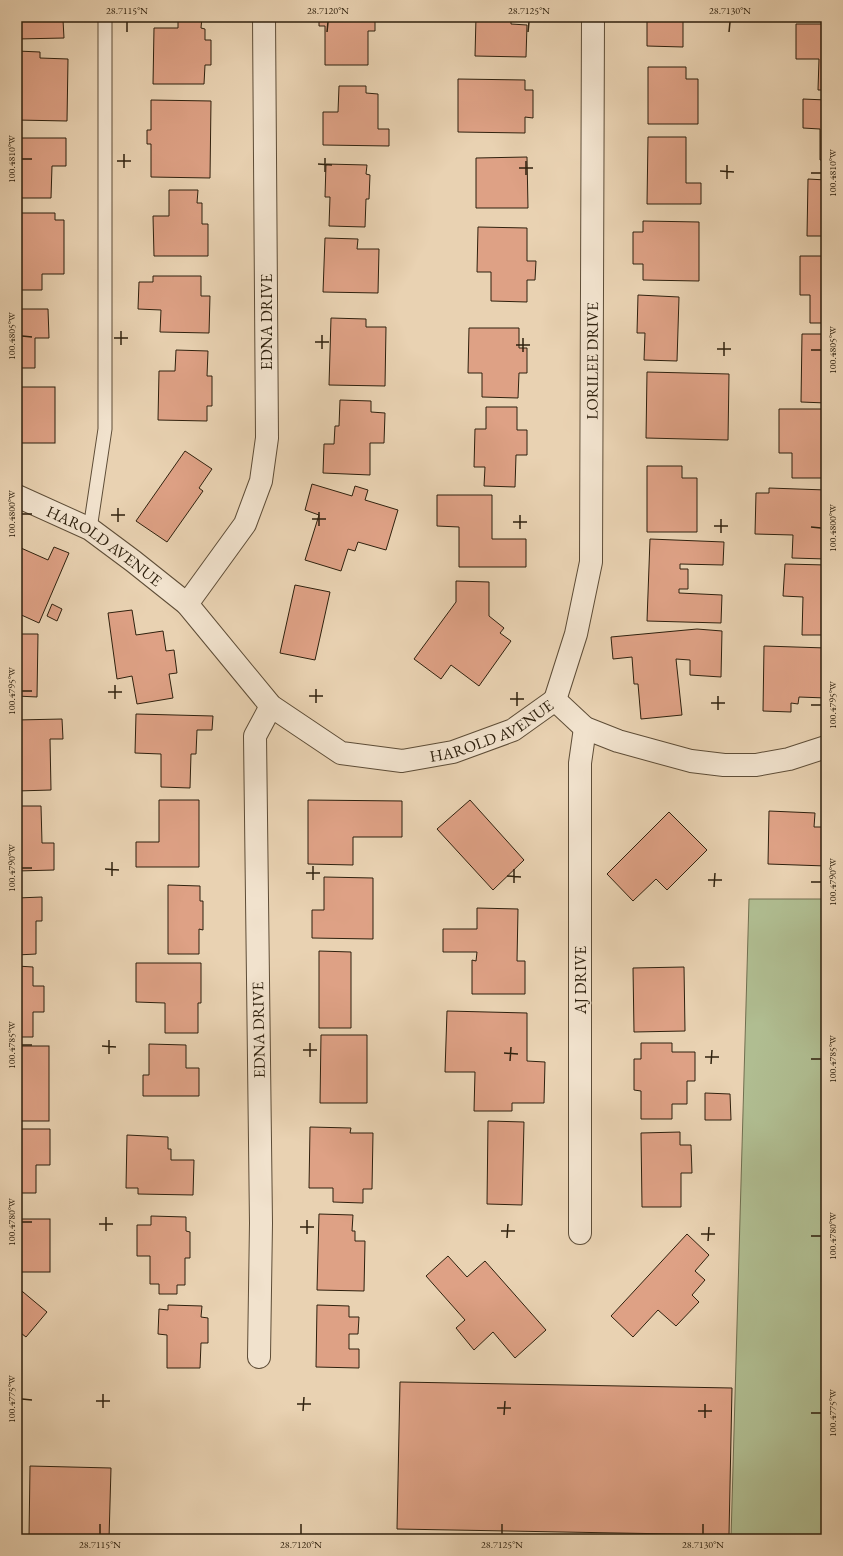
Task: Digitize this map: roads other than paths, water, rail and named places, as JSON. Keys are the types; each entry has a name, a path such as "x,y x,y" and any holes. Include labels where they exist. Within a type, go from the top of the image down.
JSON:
{"street":[{"name":"EDNA DRIVE","path":"187,604 244,524 261,481 267,438 264,17"},
{"name":"LORILEE DRIVE","path":"555,700 576,634 591,562 593,17"},
{"name":"HAROLD AVENUE","path":"17,496 90,529 187,604 271,706 341,753 402,761 453,752 513,730 555,700 585,728 618,741 691,761 724,765 756,764 789,759 826,747"},
{"name":"EDNA DRIVE","path":"258,1357 261,1223 254,736 271,706"},
{"name":"AJ DRIVE","path":"580,1233 580,763 585,728"}],"lane":[{"path":"90,529 105,429 105,17"}]}
